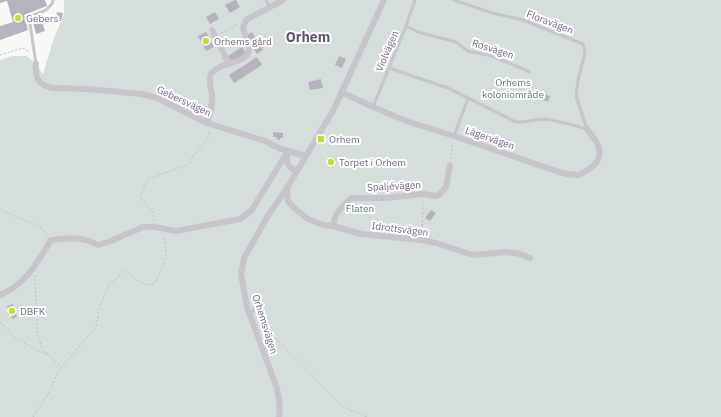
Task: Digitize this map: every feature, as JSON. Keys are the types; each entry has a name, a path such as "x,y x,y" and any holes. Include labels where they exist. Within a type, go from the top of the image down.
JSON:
{"street":[{"path":"207,123 211,113 212,100 209,78 211,73 220,67 240,61 248,54 248,47 244,37 243,28 246,20 282,0"},
{"name":"Orhemsvägen","path":"279,417 280,410 277,389 249,313 242,278 244,258 269,214 287,188 334,109 384,0"},
{"path":"212,30 229,64"},
{"name":"Gebersvägen","path":"36,64 35,75 38,81 47,87 142,94 157,98 207,123 265,141 288,151"},
{"name":"Lägervägen","path":"341,92 409,122 562,173 579,175 597,162 600,155 599,147 595,138 587,129"},
{"path":"288,151 306,156"},
{"path":"288,151 286,159 289,167 296,171"},
{"path":"0,295 13,289 26,278 35,267 51,240 78,238 90,240 98,245 143,227 155,227 176,231 240,219 251,212 288,151"},
{"name":"Spaljévägen","path":"333,226 336,214 341,206 351,198 384,198 423,194 435,196 439,195 446,187 450,165"},
{"name":"Idrottsvägen","path":"287,188 288,202 308,219 323,225 333,226 361,234 421,240 472,255 507,252 520,254 530,258"}],"lane":[{"path":"36,64 29,17 46,10 52,4 53,0"},
{"path":"266,0 269,6"},
{"name":"Violvägen","path":"373,107 415,0"},
{"name":"Floravägen","path":"454,0 492,13 523,20 583,44 585,53 578,80 576,96 587,129"},
{"name":"Rosvägen","path":"406,26 418,32 456,42 468,51 492,56 530,72"},
{"path":"389,68 442,86 516,122 524,123 538,119 566,123 587,129"},
{"path":"454,136 468,98"},
{"path":"249,313 254,311 255,300"}],"path":[{"path":"215,37 246,20"},
{"path":"0,55 23,48 28,50 36,64"},
{"path":"155,227 153,212 140,197 148,179 187,165 209,136 207,123"},
{"path":"450,165 454,136"},
{"path":"421,240 423,194"},
{"path":"0,210 8,215 45,230 51,240"},
{"path":"34,417 50,391 57,373 96,327 99,308 110,283 126,271 135,279 146,285 155,283 164,265 167,248 164,235"},
{"path":"35,267 36,334 43,350 62,368"},
{"path":"253,322 259,321 342,407 368,417"},
{"path":"0,322 18,340 50,357"}],"green space":[{"name":"Flaten","path":"64,0 721,0 721,417 0,417 0,60 12,56 27,56 36,64 43,74 53,41 64,14"}],"building":[{"name":"Gebers","path":"0,0 45,0 47,6 24,15 28,30 0,40 0,26 13,22 7,1 0,3"},
{"path":"235,0 240,7 230,13 225,5"},
{"path":"57,12 63,13 61,21 56,20"},
{"path":"215,12 219,19 210,24 206,17"},
{"path":"41,19 45,31 36,34 33,22"},
{"name":"Orhems gård","path":"206,32 214,47 206,51 198,36"},
{"path":"252,32 263,50 257,54 245,36"},
{"path":"242,47 246,53 232,62 228,56"},
{"path":"339,56 346,59 342,68 335,65"},
{"path":"257,57 262,65 234,83 229,75"},
{"path":"321,79 323,88 310,90 308,82"},
{"path":"541,92 550,96 548,102 539,98"},
{"path":"273,132 283,133 283,138 280,138 280,140 276,139 277,137 273,137"},
{"name":"Torpet i Orhem","path":"331,156 337,160 332,167 326,164"},
{"path":"431,210 436,213 430,221 425,218"},
{"name":"DBFK","path":"13,304 17,317 12,319 11,314 8,315 7,312 9,311 7,306"}],"place":[{"name":"Gebers","path":"18,18"},
{"name":"Orhems gård","path":"206,41"},
{"name":"Orhem","path":"321,139"},
{"name":"Torpet i Orhem","path":"331,162"},
{"name":"DBFK","path":"12,311"}],"district":[{"name":"Orhem","path":"308,37"}],"park label":[{"name":"Orhems koloniområde","path":"513,88"}]}
